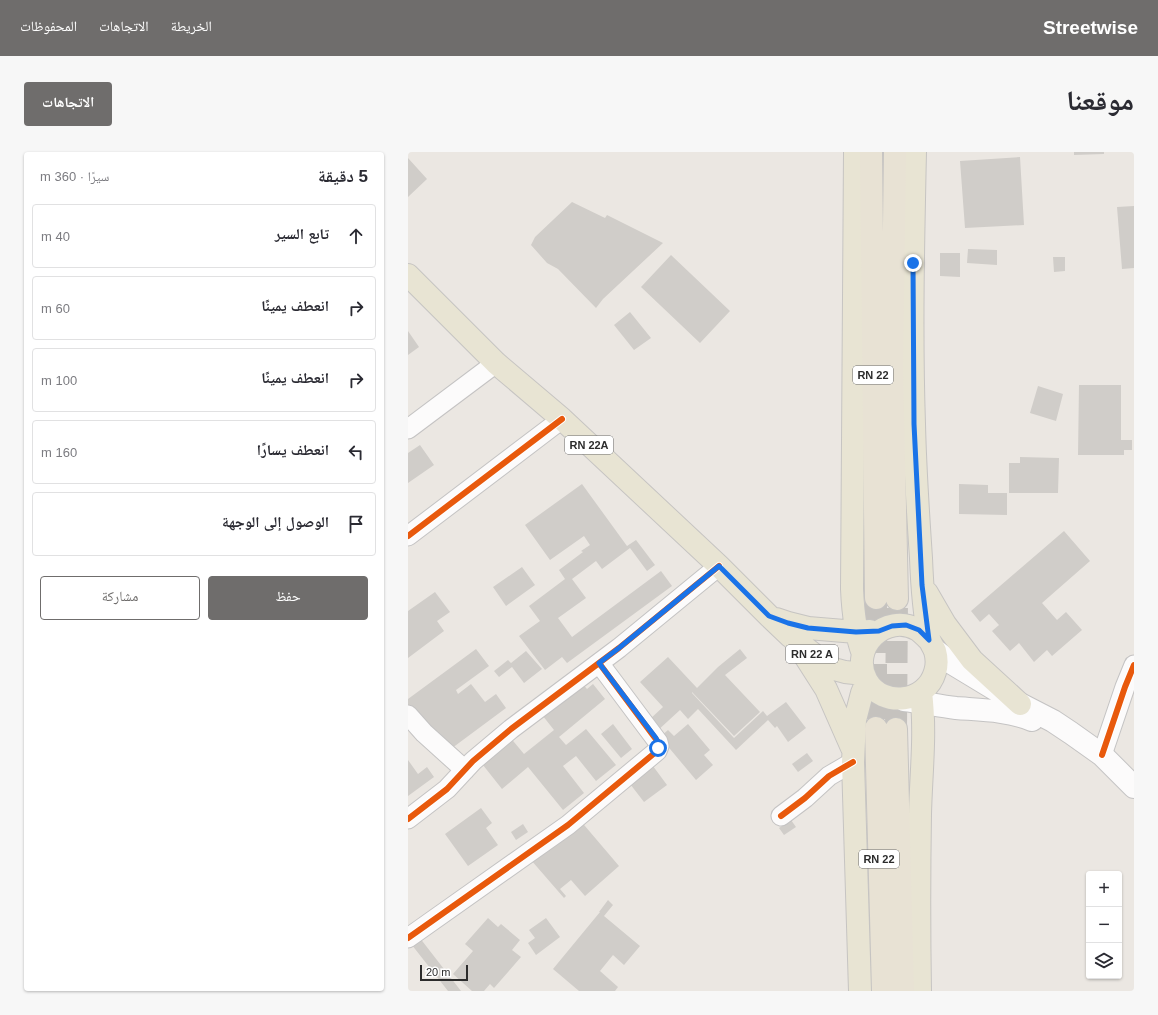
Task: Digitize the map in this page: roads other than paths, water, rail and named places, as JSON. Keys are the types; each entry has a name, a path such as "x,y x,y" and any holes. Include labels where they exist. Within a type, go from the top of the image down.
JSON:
{"highway":[{"name":"RN 22","path":"871,152 876,598"},
{"name":"RN 22","path":"895,152 892,370 897,599"},
{"name":"RN 22","path":"882,991 886,728 903,991"}],"main road":[{"path":"855,152 852,606 856,632 865,670 874,689 882,695 892,699 915,698 938,706 977,709 1011,714 1071,733"},
{"path":"915,152 913,263 914,424 922,585 932,645 936,658 935,673 927,687 915,698"},
{"name":"RN 22A","path":"408,275 496,363 562,419 719,566 769,616"},
{"path":"922,585 945,624 972,660 1020,704"},
{"path":"769,616 808,628 856,632 879,631 892,626 906,625 919,630 950,662 1020,704 1053,721 1071,733 1102,755 1134,787"},
{"name":"RN 22 A","path":"769,616 790,636 825,664 834,669 845,672 865,670"},
{"path":"860,991 854,757 855,720 862,693 866,645 879,631"},
{"path":"790,636 826,689 854,757"},
{"path":"915,698 923,760 919,867 920,991"}],"street":[{"path":"408,429 496,363"},
{"path":"408,536 562,419"},
{"path":"408,818 446,788 473,761 510,729 619,648 719,566"},
{"path":"408,938 568,826 657,751 659,746 658,742 599,663"},
{"path":"1102,755 1124,687 1134,664"},
{"path":"408,715 424,733 465,770"},
{"path":"781,816 854,757"}],"tunnel":[{"path":"876,598 876,728"},
{"path":"896,729 897,599"}]}
